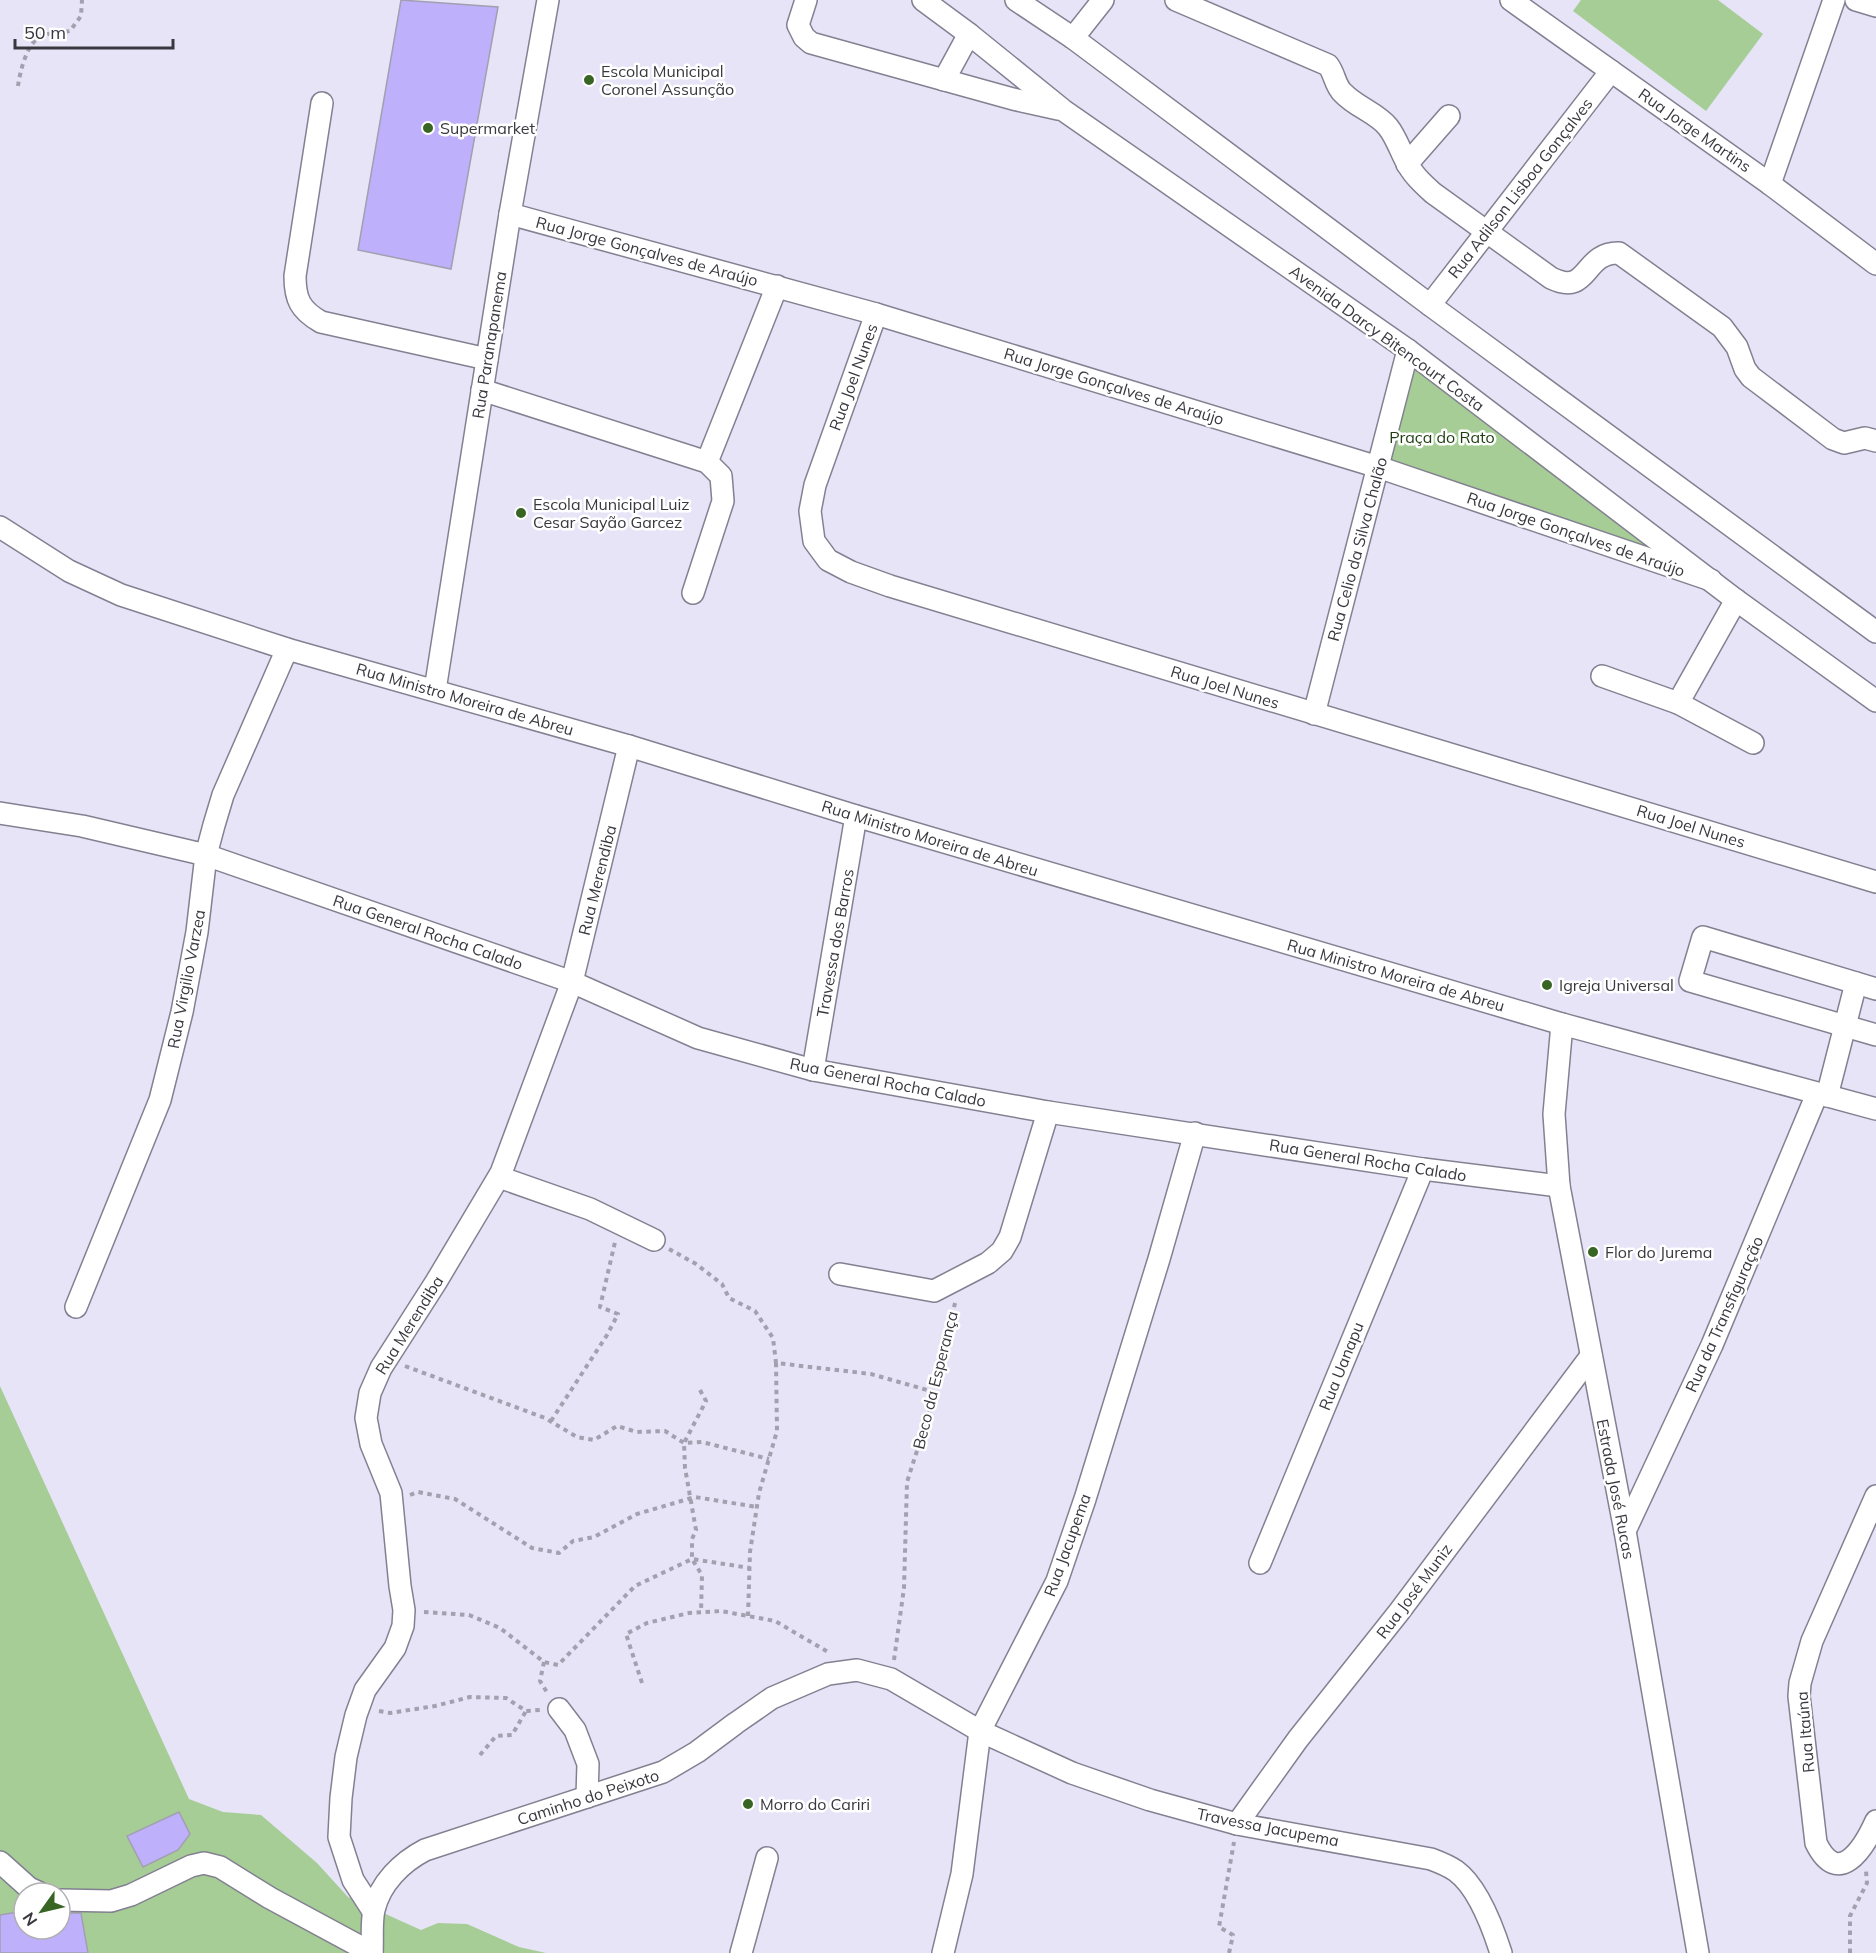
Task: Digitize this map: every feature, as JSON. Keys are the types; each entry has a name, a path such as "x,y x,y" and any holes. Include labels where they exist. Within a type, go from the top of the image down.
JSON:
{"street":[{"name":"Rua Paranapanema","path":"435,690 510,214 548,0"},
{"path":"806,0 798,25 804,37 811,43 1013,99 1063,110"},
{"name":"Avenida Darcy Bitencourt Costa","path":"923,0 1063,110 1408,350 1736,600 1876,701"},
{"path":"1016,0 1073,38 1430,305 1876,632"},
{"path":"1073,38 1103,0"},
{"path":"1176,0 1328,65 1333,71 1338,87 1344,94 1385,123 1407,164 1420,182 1551,278 1571,284 1579,280 1601,256 1619,253 1722,327 1737,347 1745,369 1751,376 1833,439 1844,443 1865,438 1876,441"},
{"name":"Rua Jorge Martins","path":"1511,0 1770,184 1876,264"},
{"path":"1770,184 1834,0"},
{"path":"1856,0 1876,6"},
{"path":"945,80 969,34"},
{"name":"Rua Adilson Lisboa Gonçalves","path":"1430,305 1611,71"},
{"path":"322,103 295,276 295,291 300,304 310,316 321,322 487,358"},
{"path":"1407,164 1449,116"},
{"name":"Rua Jorge Gonçalves de Araújo","path":"510,214 876,314 1378,467 1711,580"},
{"path":"707,462 777,286"},
{"name":"Rua Joel Nunes","path":"876,314 811,502 814,541 828,560 851,572 890,586 1876,882"},
{"name":"Rua Celio da Silva Chalão","path":"1314,714 1408,350"},
{"path":"482,390 707,462 721,476 723,501 693,593"},
{"name":"Rua Ministro Moreira de Abreu","path":"0,527 69,572 121,595 287,649 629,746 856,816 1562,1024 1876,1109"},
{"path":"1678,703 1736,600"},
{"name":"Rua Virgilio Varzea","path":"76,1307 160,1100 182,1012 195,944 206,855 223,795 287,649"},
{"path":"1602,676 1678,703 1753,743"},
{"name":"Rua Merendiba","path":"373,1911 353,1880 339,1837 346,1757 359,1706 365,1690 395,1648 403,1626 404,1610 391,1493 371,1444 366,1418 370,1393 387,1359 499,1177 572,982 629,746"},
{"name":"Rua General Rocha Calado","path":"0,813 82,826 206,855 572,982 698,1038 813,1070 1048,1112 1423,1169 1559,1186"},
{"name":"Travessa dos Barros","path":"813,1070 856,816"},
{"path":"1866,986 1703,937 1690,981 1876,1035"},
{"name":"Rua da Transfiguração","path":"1625,1531 1712,1345 1822,1095 1846,1026 1866,986"},
{"name":"Estrada José Rucas","path":"1562,1024 1554,1114 1559,1186 1625,1531 1698,1953"},
{"path":"840,1274 934,1291 988,1263 1002,1251 1010,1237 1048,1112"},
{"name":"Rua Jacupema","path":"943,1953 962,1874 980,1731 1057,1581 1085,1499 1159,1259 1195,1133"},
{"name":"Rua Uanapu","path":"1260,1563 1423,1169"},
{"path":"499,1177 590,1209 654,1240"},
{"name":"Rua José Muniz","path":"1237,1824 1298,1739 1399,1612 1591,1356"},
{"name":"Rua Itaúna","path":"1863,1846 1846,1862 1837,1865 1827,1860 1816,1842 1800,1713 1800,1683 1812,1641 1876,1496"},
{"name":"Caminho do Peixoto","path":"372,1953 373,1911 381,1890 408,1859 425,1850 663,1772 697,1752 772,1698 828,1674 857,1670 891,1679 980,1731"},
{"path":"559,1709 575,1730 588,1764 587,1797"},
{"name":"Travessa Jacupema","path":"980,1731 1072,1773 1150,1800 1237,1824 1431,1858 1458,1872 1474,1892 1498,1943"},
{"path":"1863,1846 1876,1821"},
{"path":"741,1953 767,1858"},
{"path":"0,1862 21,1881"},
{"path":"72,1900 111,1901 131,1895 191,1866 204,1863 219,1867 270,1898 372,1953"}],"path":[{"path":"18,86 22,68 33,41 42,35 70,30 81,16 82,0"},
{"path":"551,1421 607,1335 618,1314 600,1307 619,1223"},
{"path":"654,1240 696,1264 722,1284 729,1298 754,1311 773,1338 776,1363 777,1431 759,1493 750,1552 748,1616"},
{"name":"Beco da Esperança","path":"891,1679 904,1588 908,1482 934,1392 961,1277"},
{"path":"387,1359 551,1421 577,1437 594,1440 617,1426 637,1432 665,1431 684,1443 702,1442 769,1459"},
{"path":"776,1363 871,1374 934,1392"},
{"path":"700,1390 706,1401 684,1443 685,1468 696,1530 692,1539 692,1559 702,1575 701,1612"},
{"path":"392,1501 418,1492 455,1499 532,1548 559,1553 573,1541 594,1537 637,1514 695,1497 757,1507"},
{"path":"404,1610 469,1616 500,1628 544,1662 558,1665 635,1586 692,1559 750,1568"},
{"path":"642,1683 626,1634 647,1623 701,1612 721,1611 775,1621 857,1670"},
{"path":"544,1662 540,1681 559,1709"},
{"path":"359,1706 390,1713 435,1706 470,1697 506,1698 526,1710 559,1709"},
{"path":"480,1755 496,1736 512,1735 526,1710"},
{"path":"1228,1953 1233,1935 1219,1928 1237,1824"},
{"path":"1850,1953 1850,1916 1867,1883 1863,1846"}],"green space":[{"path":"1581,0 1718,0 1763,34 1706,111 1573,11"},
{"name":"Praça do Rato","path":"1409,357 1691,570 1388,465"},
{"path":"0,1386 189,1799 223,1812 261,1815 317,1863 348,1897 421,1930 438,1923 467,1924 519,1947 546,1953 0,1953"}],"building":[{"name":"Supermarket","path":"401,0 498,7 451,269 358,250"},
{"path":"179,1812 190,1834 178,1850 143,1867 127,1836"},
{"path":"12,1913 12,1941 72,1941 72,1913 81,1913 88,1953 0,1953 0,1915"}],"place":[{"name":"Escola Municipal Coronel Assunção","path":"589,80"},
{"name":"Supermarket","path":"428,128"},
{"name":"Escola Municipal Luiz Cesar Sayão Garcez","path":"521,513"},
{"name":"Igreja Universal","path":"1547,985"},
{"name":"Flor do Jurema","path":"1593,1252"},
{"name":"Morro do Cariri","path":"748,1804"}]}
